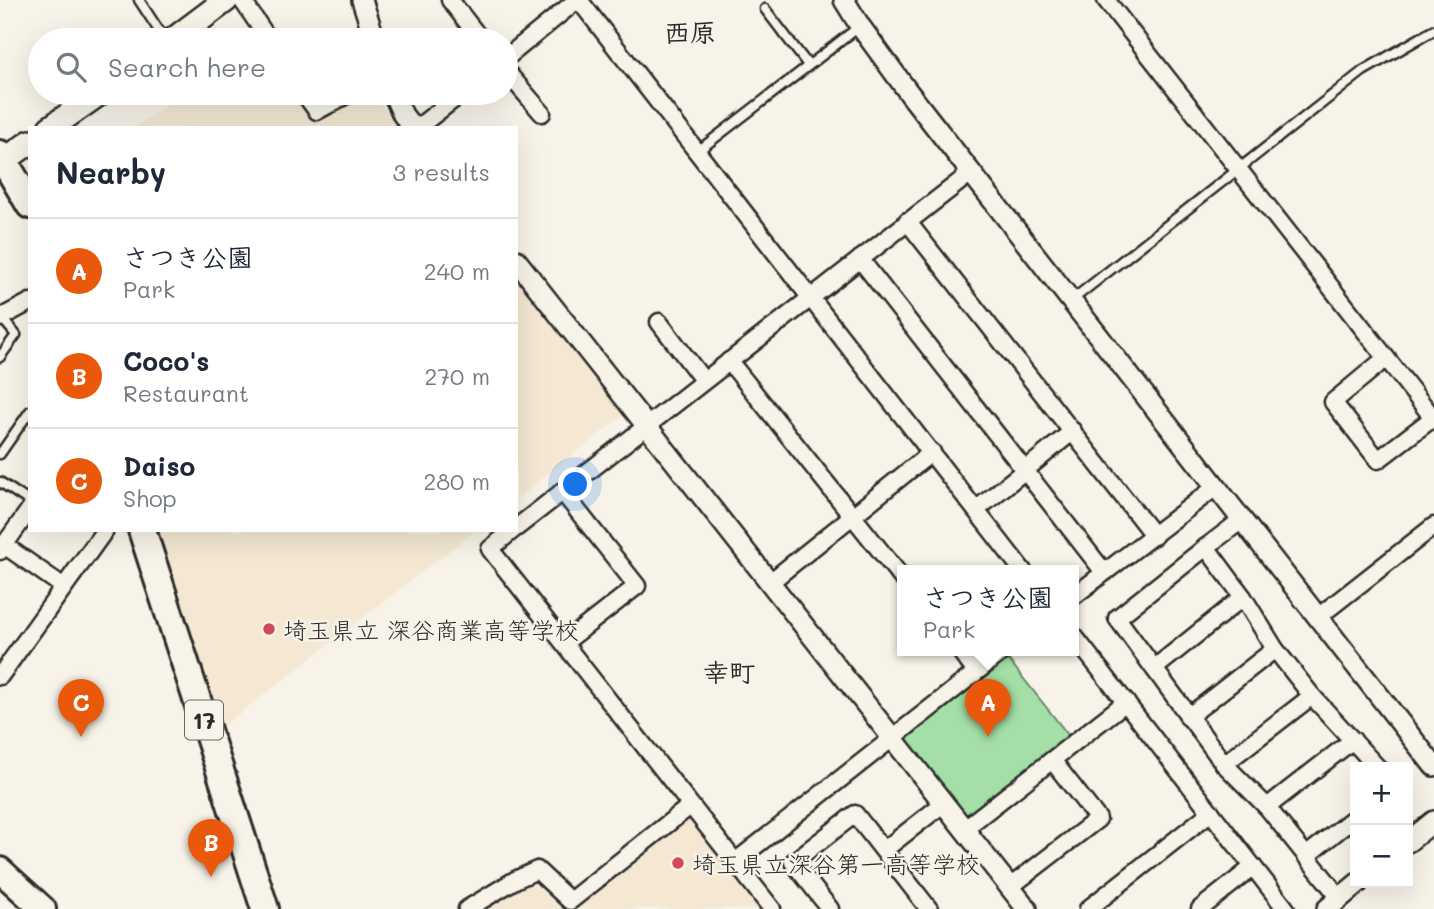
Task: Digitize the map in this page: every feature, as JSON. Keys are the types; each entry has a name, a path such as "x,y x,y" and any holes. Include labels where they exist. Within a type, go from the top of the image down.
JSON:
{"highway":[{"path":"2,159 28,202"},
{"name":"17","path":"143,532 265,909"}],"main road":[{"path":"189,28 226,0"},
{"path":"53,126 83,105"},
{"path":"2,159 28,143"},
{"path":"0,870 43,909"}],"street":[{"path":"242,0 261,28"},
{"path":"362,0 372,28"},
{"path":"450,0 472,28"},
{"path":"518,48 578,0 1018,565"},
{"path":"844,0 860,26 972,172 1434,766"},
{"path":"1106,0 1387,358 1433,419 1378,460 1333,402 1387,358"},
{"path":"518,85 542,113"},
{"path":"313,105 317,111 328,105"},
{"path":"398,105 413,126"},
{"path":"418,126 446,105"},
{"path":"518,527 972,172"},
{"path":"907,221 1154,536"},
{"path":"860,259 1104,572"},
{"path":"518,263 944,803 1016,901 1098,819 1052,760"},
{"path":"1,318 28,303"},
{"path":"659,322 703,380"},
{"path":"729,361 897,572"},
{"path":"976,510 1073,431"},
{"path":"769,583 932,452"},
{"path":"1079,592 1217,486"},
{"path":"562,491 637,586 564,643"},
{"path":"28,512 2,548 64,587"},
{"path":"1243,519 1117,618 1156,667 1188,717 1224,764 1267,807 1306,856 1333,904 1353,888"},
{"path":"1318,617 1434,526"},
{"path":"0,676 104,532"},
{"path":"511,532 490,549 772,909"},
{"path":"1206,547 1244,597 1275,649 1373,762"},
{"path":"1156,667 1244,597"},
{"path":"1079,642 1286,909"},
{"path":"1188,717 1275,649"},
{"path":"964,656 976,672"},
{"path":"735,862 997,656"},
{"path":"1224,764 1312,695"},
{"path":"964,829 1126,702"},
{"path":"1267,807 1353,740"},
{"path":"884,850 944,803"},
{"path":"467,909 537,870 570,901 690,806"},
{"path":"1087,909 1211,812"},
{"path":"830,909 793,862 855,814 929,909"},
{"path":"1306,856 1350,821"},
{"path":"1413,838 1434,821"},
{"path":"1200,909 1254,867"}],"lane":[{"path":"139,0 157,28"},
{"path":"765,9 808,65"},
{"path":"698,151 860,26"},
{"path":"1072,300 1363,71 1434,30"},
{"path":"0,357 16,335 1,318"},
{"path":"0,454 28,414"},
{"path":"0,482 28,501"}],"shaded area":[{"path":"166,105 307,105 316,119 340,105 382,105 398,126 137,126"},
{"path":"518,279 625,414 518,497"},
{"name":"埼玉県立 深谷商業高等学校","path":"158,532 473,532 221,728"},
{"name":"埼玉県立深谷第一高等学校","path":"686,816 692,817 764,909 571,909"},
{"path":"527,881 541,881 569,909 480,909"}],"green space":[{"path":"1008,659 1069,736 967,816 962,815 906,745 907,737"}],"place":[{"name":"埼玉県立 深谷商業高等学校","path":"269,629"},
{"name":"Daiso","path":"81,737"},
{"name":"さつき公園","path":"988,737"},
{"name":"埼玉県立深谷第一高等学校","path":"678,863"},
{"name":"Coco's","path":"211,877"}],"district":[{"name":"西原","path":"690,32"},
{"name":"幸町","path":"729,672"}]}
